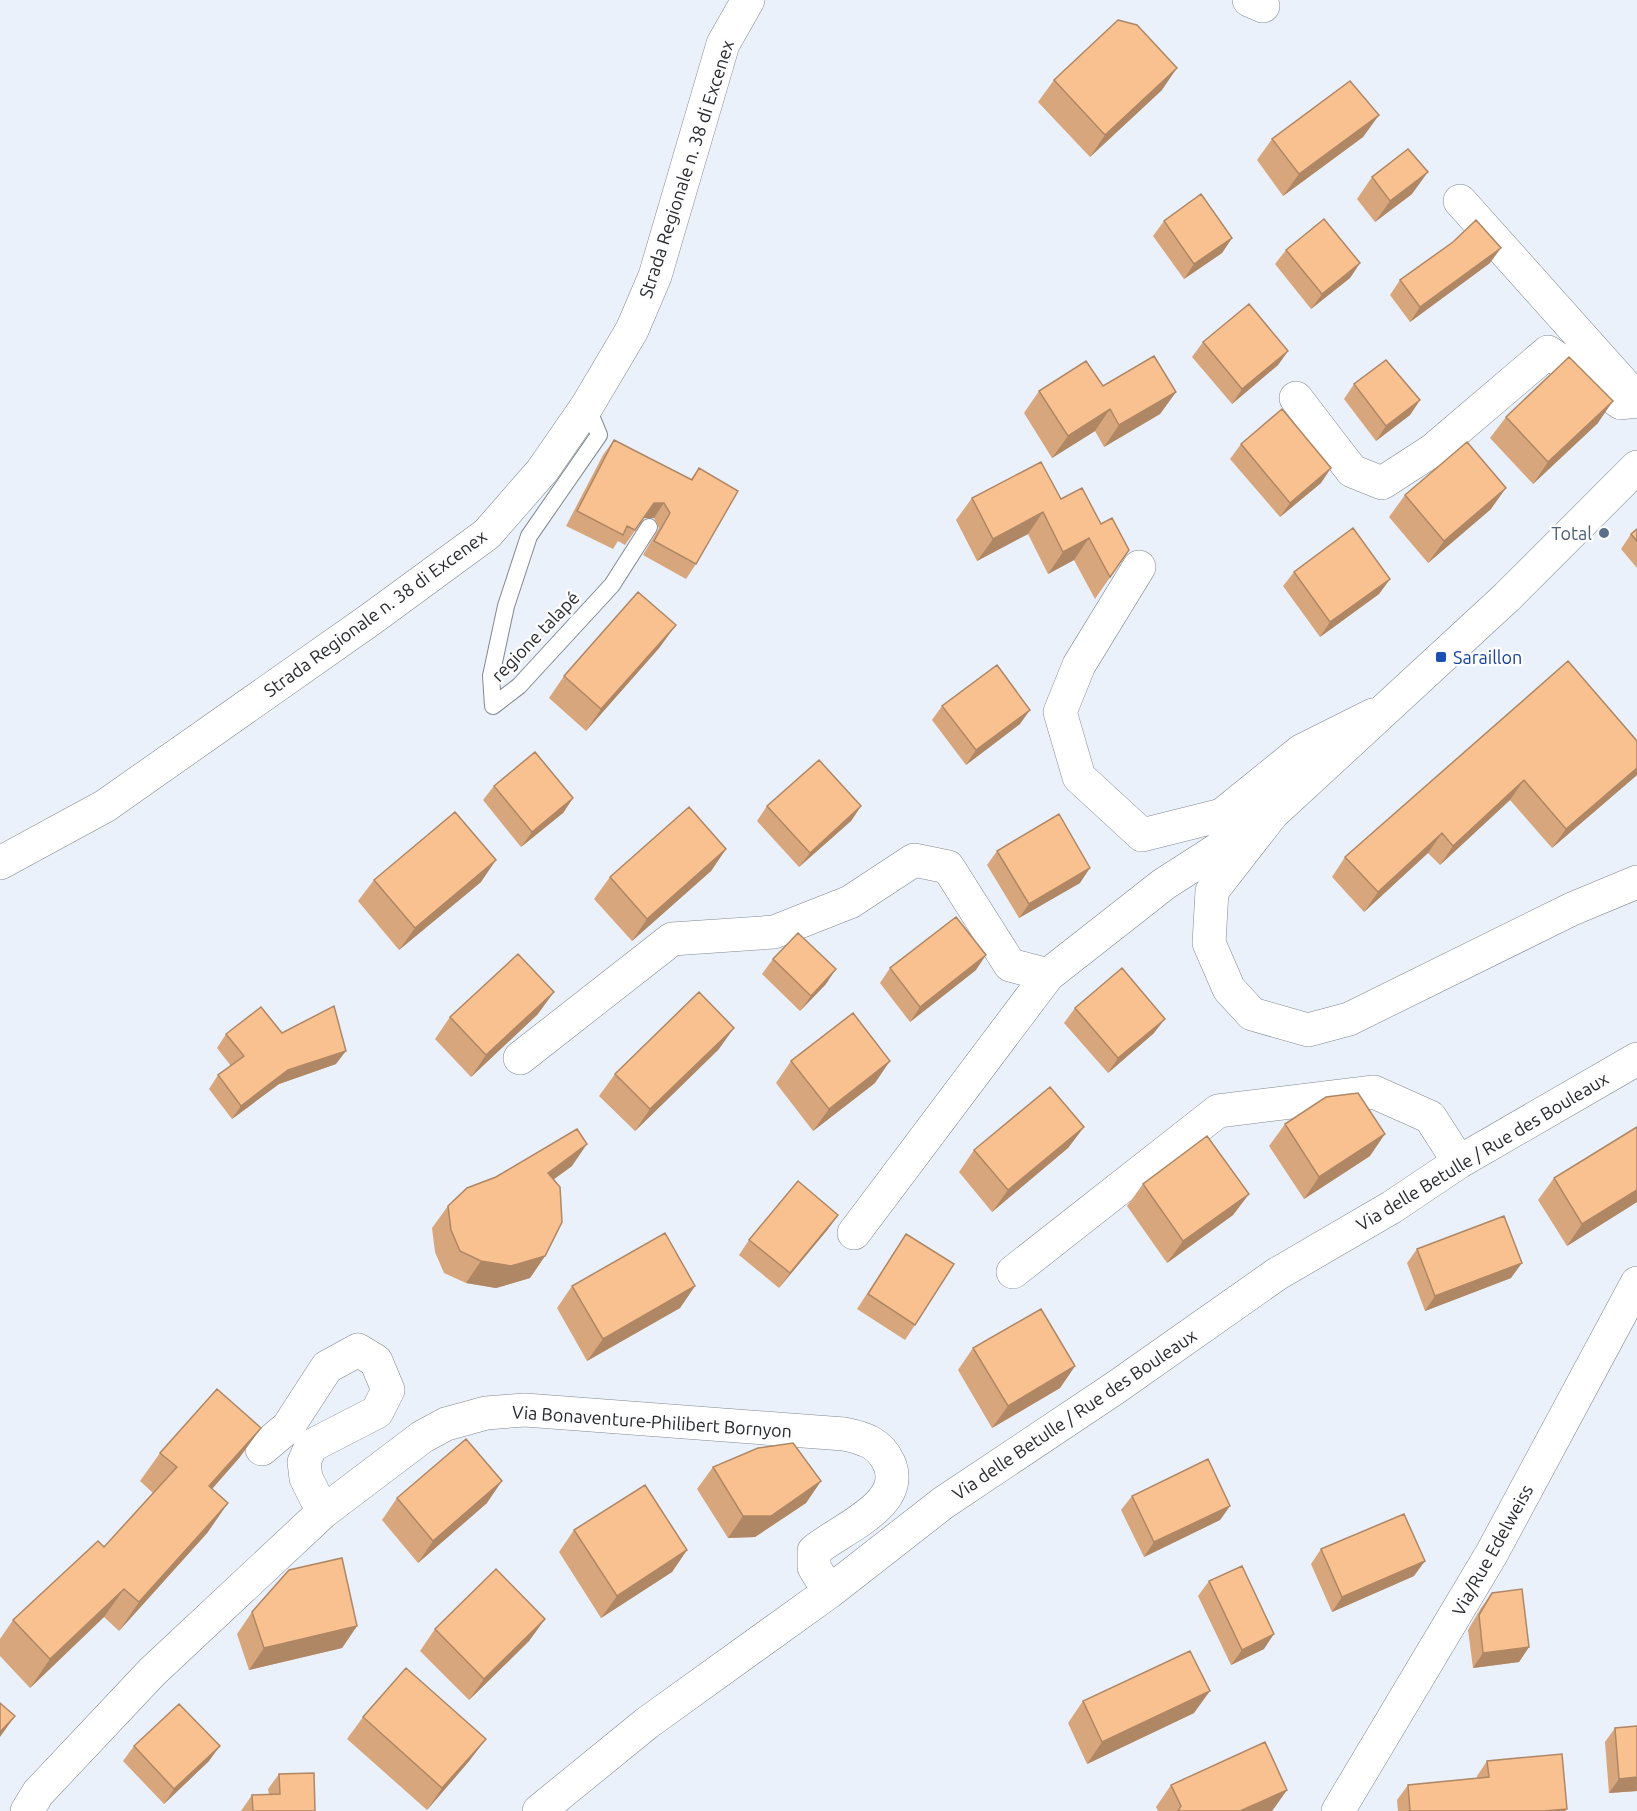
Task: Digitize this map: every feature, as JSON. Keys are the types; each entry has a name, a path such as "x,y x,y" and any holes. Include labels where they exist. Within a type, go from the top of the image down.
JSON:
{"street":[{"name":"Strada Regionale n. 38 di Excenex","path":"0,863 105,806 487,534 542,471 587,406 632,330 655,276 723,44 748,0"},
{"path":"1460,201 1637,400"},
{"path":"1296,398 1352,471 1382,483 1432,450 1548,352 1621,403 1637,400"},
{"path":"1637,467 1508,597 1272,814 1212,891 1209,943 1229,988 1252,1014 1308,1030 1349,1019 1572,909 1637,882"},
{"path":"1139,567 1079,664 1060,712 1079,777 1142,835 1222,815 1301,751 1383,711"},
{"path":"854,1233 1048,975 1164,884 1272,814"},
{"path":"519,1058 672,939 774,932 850,902 914,860 948,867 1010,965 1048,975"},
{"name":"Via delle Betulle / Rue des Bouleaux","path":"539,1811 647,1722 829,1592 943,1503 1115,1388 1276,1274 1392,1207 1458,1162 1637,1059"},
{"path":"1013,1272 1218,1111 1374,1092 1430,1117 1458,1162"},
{"name":"Via/Rue Edelweiss","path":"1338,1811 1492,1553 1637,1283"},
{"path":"262,1449 288,1427 327,1367 358,1350 376,1361 388,1390 377,1412 311,1446 304,1462 306,1478 323,1512"},
{"name":"Via Bonaventure-Philibert Bornyon","path":"27,1811 38,1793 152,1672 323,1512 422,1437 446,1424 486,1413 525,1410 844,1434 866,1438 884,1452 892,1471 891,1491 876,1510 814,1551 814,1566 829,1592"}],"lane":[{"name":"regione talapé","path":"587,406 599,435 530,536 506,606 491,676 493,706 519,686 612,585 649,527"}],"building":[{"path":"1118,20 1137,25 1177,68 1105,135 1054,80"},
{"path":"1350,81 1379,115 1299,174 1272,139"},
{"path":"1408,149 1428,172 1390,201 1372,177"},
{"path":"1201,194 1232,238 1194,264 1164,221"},
{"path":"1324,219 1360,263 1322,294 1286,250"},
{"path":"1476,220 1501,248 1420,307 1400,280 1453,242"},
{"path":"1249,304 1288,351 1242,389 1203,342"},
{"path":"1154,356 1176,392 1119,425 1110,409 1068,436 1039,391 1086,361 1103,386"},
{"path":"1569,357 1613,401 1548,462 1506,417"},
{"path":"1386,360 1420,400 1386,426 1354,384"},
{"path":"1282,409 1331,468 1290,503 1241,444"},
{"path":"614,440 692,480 699,468 738,491 696,564 654,541 670,513 664,503 654,503 635,530 627,526 623,535 577,511"},
{"path":"1467,442 1506,488 1444,541 1405,495"},
{"path":"1041,462 1061,499 1082,488 1101,524 1112,518 1129,550 1110,577 1089,538 1063,552 1043,512 993,539 972,498"},
{"path":"1353,528 1390,579 1330,622 1294,572"},
{"path":"1637,529 1637,541 1631,534"},
{"path":"638,592 676,625 601,709 564,676"},
{"path":"1568,661 1637,741 1637,768 1566,829 1524,780 1453,846 1442,833 1378,892 1345,857"},
{"path":"997,665 1030,710 976,750 942,706"},
{"path":"535,752 573,798 532,832 494,786"},
{"path":"819,760 861,806 810,853 767,806"},
{"path":"689,807 726,849 647,919 610,877"},
{"path":"455,812 496,860 415,928 374,880"},
{"path":"1059,814 1090,868 1029,904 997,851"},
{"path":"956,917 986,955 920,1007 890,968"},
{"path":"798,933 836,969 811,996 773,959"},
{"path":"518,954 554,992 486,1055 450,1017"},
{"path":"1122,968 1165,1019 1118,1058 1075,1008"},
{"path":"699,992 734,1028 650,1109 615,1074"},
{"path":"334,1006 346,1051 288,1070 241,1106 218,1075 244,1056 226,1034 261,1007 282,1033"},
{"path":"853,1013 890,1061 829,1109 791,1061"},
{"path":"1050,1087 1084,1127 1008,1190 974,1150"},
{"path":"1358,1093 1385,1134 1319,1177 1285,1124 1326,1097"},
{"path":"1637,1127 1637,1190 1582,1224 1554,1178"},
{"path":"577,1129 587,1144 548,1173 560,1187 562,1222 545,1256 511,1266 481,1261 460,1251 451,1230 448,1206 467,1188 496,1177"},
{"path":"1207,1136 1249,1194 1183,1241 1143,1184"},
{"path":"798,1181 838,1215 790,1273 749,1240"},
{"path":"1504,1216 1522,1263 1435,1296 1417,1249"},
{"path":"665,1233 695,1286 603,1339 572,1286"},
{"path":"906,1234 954,1264 915,1325 868,1294"},
{"path":"1041,1309 1075,1366 1008,1406 973,1348"},
{"path":"217,1389 261,1428 209,1486 228,1503 139,1602 124,1589 50,1659 13,1620 98,1541 104,1547 177,1467 160,1453"},
{"path":"466,1439 502,1481 433,1541 397,1498"},
{"path":"793,1443 821,1481 771,1516 743,1516 713,1467 758,1448"},
{"path":"1208,1459 1230,1506 1154,1542 1132,1496"},
{"path":"645,1485 687,1550 617,1596 574,1530"},
{"path":"1404,1514 1425,1561 1342,1597 1321,1549"},
{"path":"342,1558 357,1626 264,1648 252,1612 289,1570"},
{"path":"1242,1566 1274,1634 1242,1650 1209,1581"},
{"path":"496,1569 545,1619 484,1679 435,1629"},
{"path":"1522,1589 1529,1647 1483,1653 1479,1615 1492,1593"},
{"path":"1190,1651 1210,1691 1102,1742 1083,1701"},
{"path":"406,1668 486,1739 442,1788 363,1717"},
{"path":"0,1703 15,1716 0,1732"},
{"path":"179,1704 220,1746 174,1789 134,1746"},
{"path":"1637,1726 1637,1777 1619,1779 1615,1728"},
{"path":"1265,1742 1287,1790 1240,1811 1178,1811 1181,1806 1171,1785"},
{"path":"1562,1754 1567,1809 1410,1811 1408,1785 1489,1777 1487,1761"},
{"path":"314,1773 315,1811 253,1811 252,1795 280,1794 279,1774"}],"place":[{"name":"Total","path":"1604,533"},
{"name":"Saraillon","path":"1441,657"}]}
